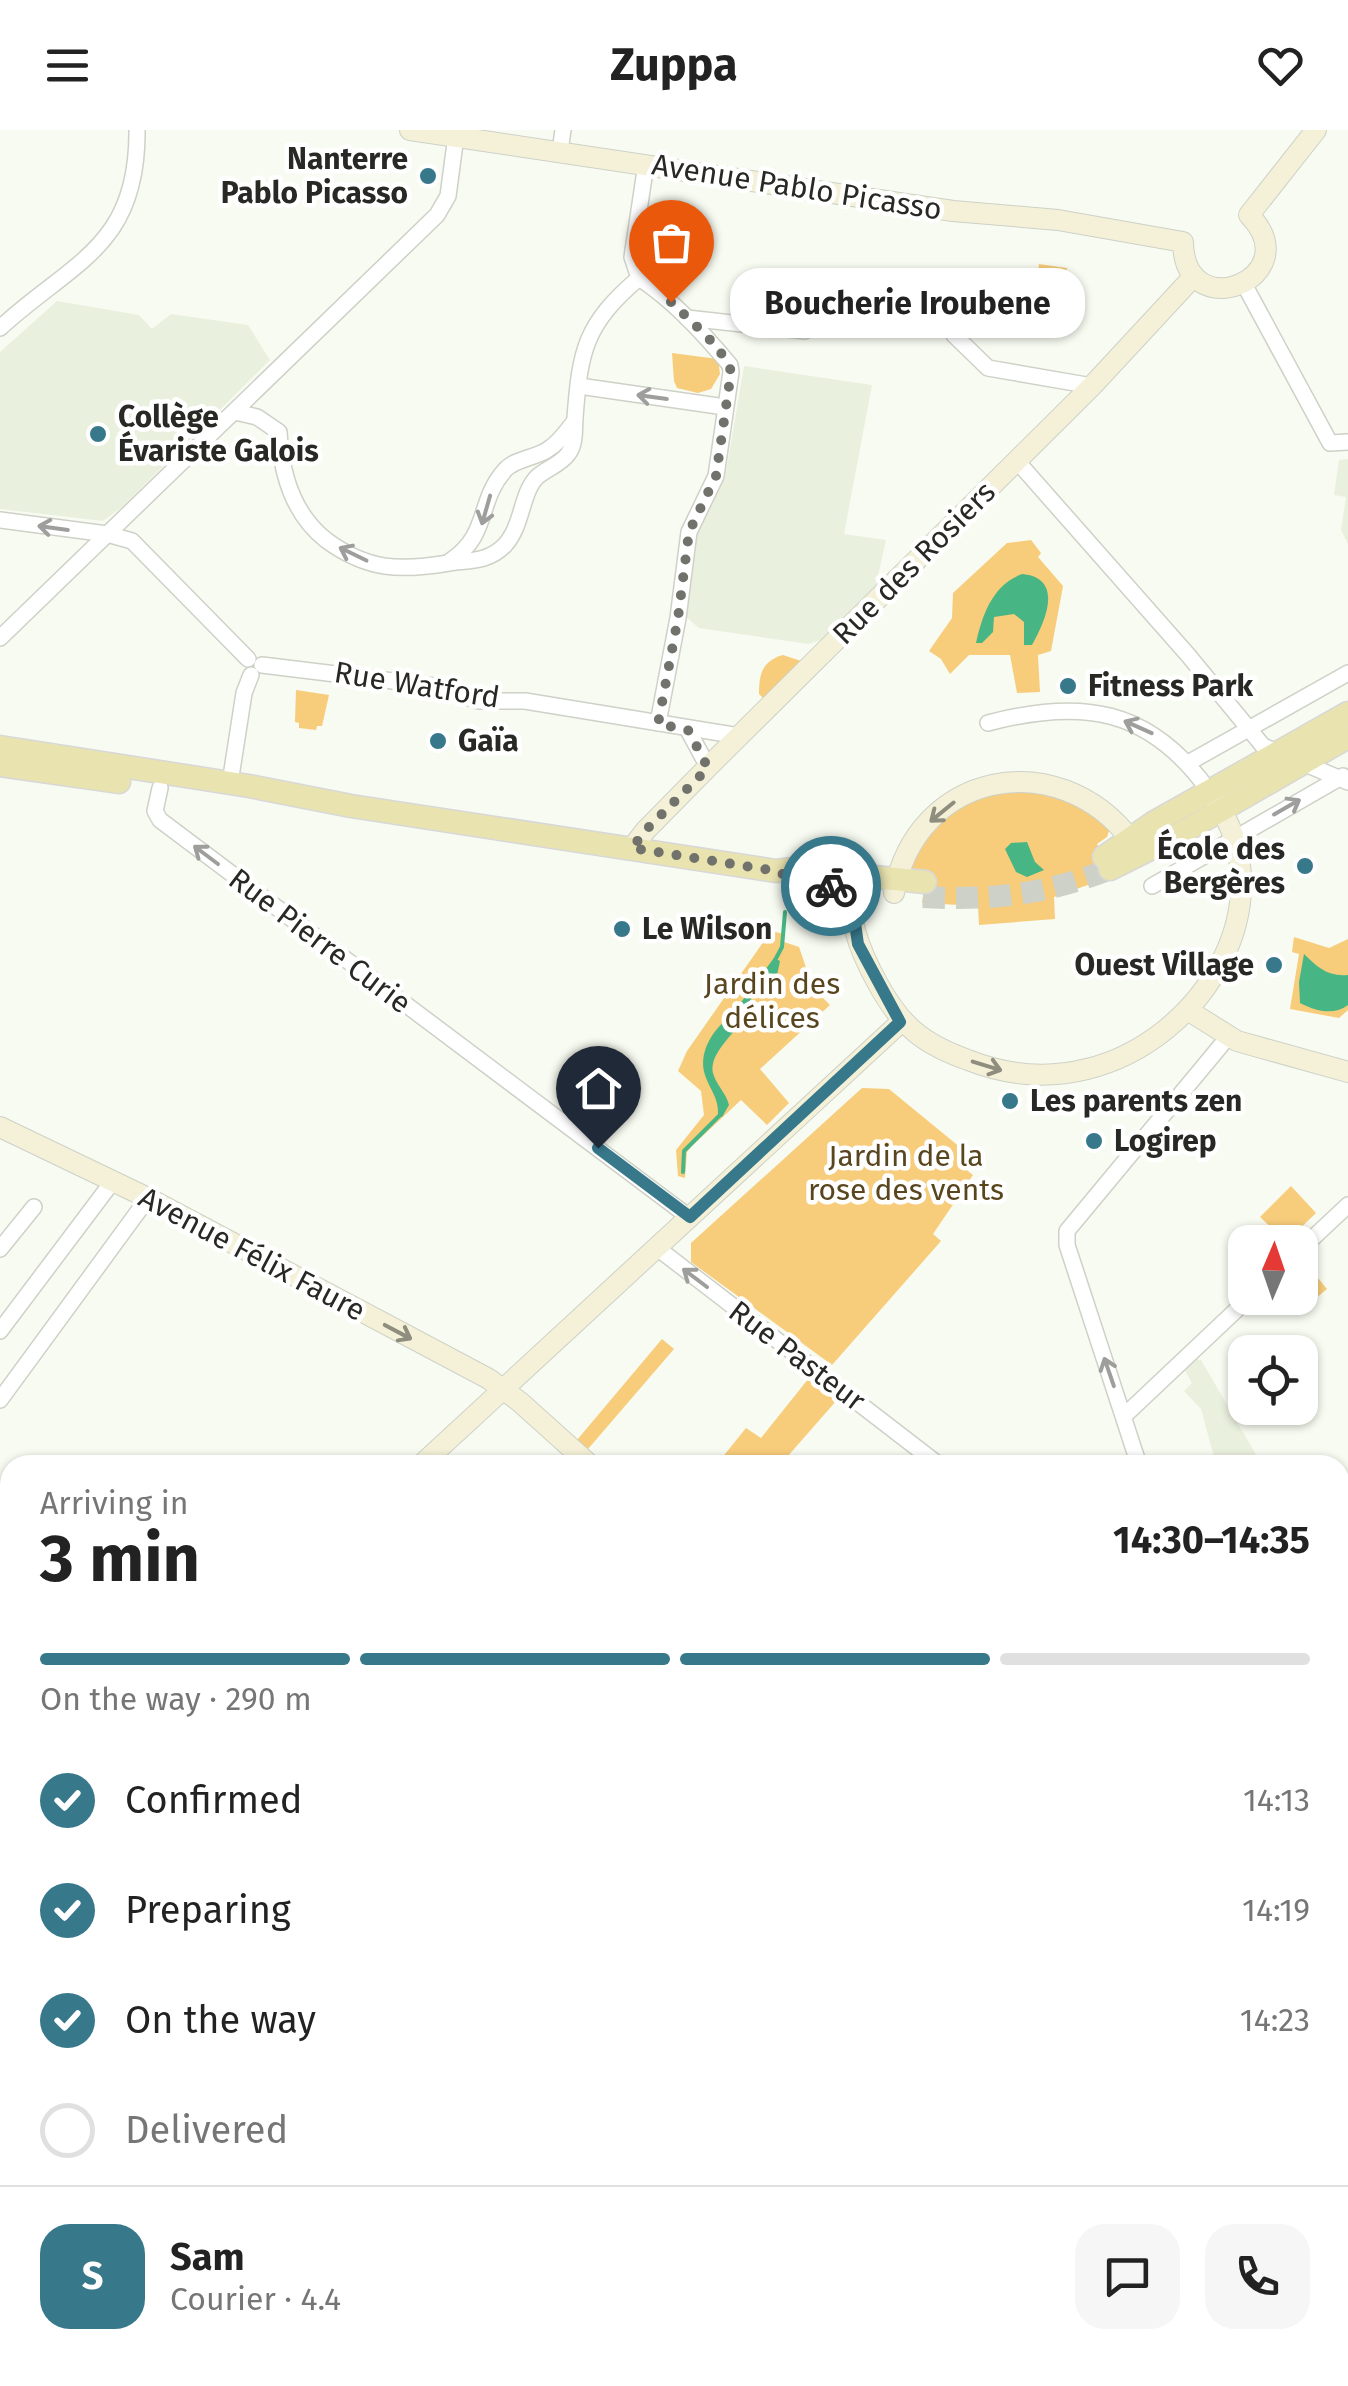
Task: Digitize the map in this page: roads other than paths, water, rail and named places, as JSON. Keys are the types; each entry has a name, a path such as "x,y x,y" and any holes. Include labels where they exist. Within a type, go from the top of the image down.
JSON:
{"main road":[{"path":"1348,713 1277,753 1215,800 1107,863 1153,823 1215,800 1304,763 1348,737"},
{"path":"0,748 776,871 796,880 924,890"},
{"path":"0,766 273,805 351,806"}],"street":[{"path":"0,328 113,231 129,191 136,130"},
{"name":"Avenue Pablo Picasso","path":"410,130 561,141 646,164 953,211 1058,220 1184,242 1184,254 1194,276"},
{"path":"1194,276 1216,288 1244,284 1259,269 1265,246 1263,234 1249,215 1316,130"},
{"path":"0,638 437,215 448,196 456,136"},
{"path":"646,164 632,257 638,278 688,318 730,365 716,476 689,532 658,724"},
{"name":"Rue des Rosiers","path":"641,850 645,831 1092,386 1194,276"},
{"path":"235,412 257,417 279,432 282,465 296,504 307,522 326,540 381,566 423,570 478,560 505,544 520,525 535,479 568,454 574,438 585,343 590,331 638,278"},
{"path":"1244,284 1330,443 1348,442"},
{"path":"688,318 805,331 812,294 953,314 954,335 988,368 1092,386"},
{"path":"579,386 725,407"},
{"path":"447,564 472,543 482,524 486,503 508,466 550,450 575,420"},
{"path":"1016,460 1188,655 1262,746 1345,778"},
{"path":"0,520 132,541 254,667 244,693 230,784"},
{"name":"Rue Watford","path":"254,667 434,686 478,701 525,701 739,736"},
{"path":"1188,763 1348,673"},
{"path":"852,882 858,944 900,1022 954,1055 980,1065 1028,1075 1088,1069 1144,1044 1189,1011 1207,987 1234,933 1240,899 1236,838 1215,800 1188,763 1168,744 1150,732 1109,716 1035,712 988,723"},
{"path":"688,730 708,768"},
{"path":"1152,886 1345,778"},
{"path":"896,886 906,854 922,829 943,808 969,792 998,783 1028,781 1068,789 1103,809 1131,840"},
{"name":"Rue Pierre Curie","path":"160,788 155,811 160,820 690,1217"},
{"path":"1189,1011 1228,1037 1256,1048 1348,1072"},
{"path":"431,1455 900,1022"},
{"path":"1136,1455 1067,1245 1067,1231 1228,1037"},
{"name":"Avenue Félix Faure","path":"0,1127 148,1198 502,1388 579,1455"},
{"path":"0,1332 113,1181"},
{"path":"0,1400 148,1198"},
{"path":"1318,1234 1348,1206"},
{"path":"1,1244 34,1207"},
{"name":"Rue Pasteur","path":"656,1247 926,1455"},
{"path":"1124,1416 1231,1315"}],"waterway":[{"path":"773,964 782,947 785,912"},
{"path":"683,1172 684,1151 722,1113"}],"tunnel":[{"path":"923,897 1018,894 1110,869"}],"place":[{"name":"Nanterre Pablo Picasso","path":"428,176"},
{"name":"Boucherie Iroubene","path":"671,302"},
{"name":"Collège Évariste Galois","path":"98,434"},
{"name":"Fitness Park","path":"1068,686"},
{"name":"Gaïa","path":"438,741"},
{"name":"École des Bergères","path":"1305,866"},
{"name":"Le Wilson","path":"622,929"},
{"name":"Ouest Village","path":"1274,965"},
{"name":"Les parents zen","path":"1010,1101"},
{"name":"Logirep","path":"1094,1141"}],"park label":[{"name":"Jardin des délices","path":"772,1001"},
{"name":"Jardin de la rose des vents","path":"906,1173"}]}
